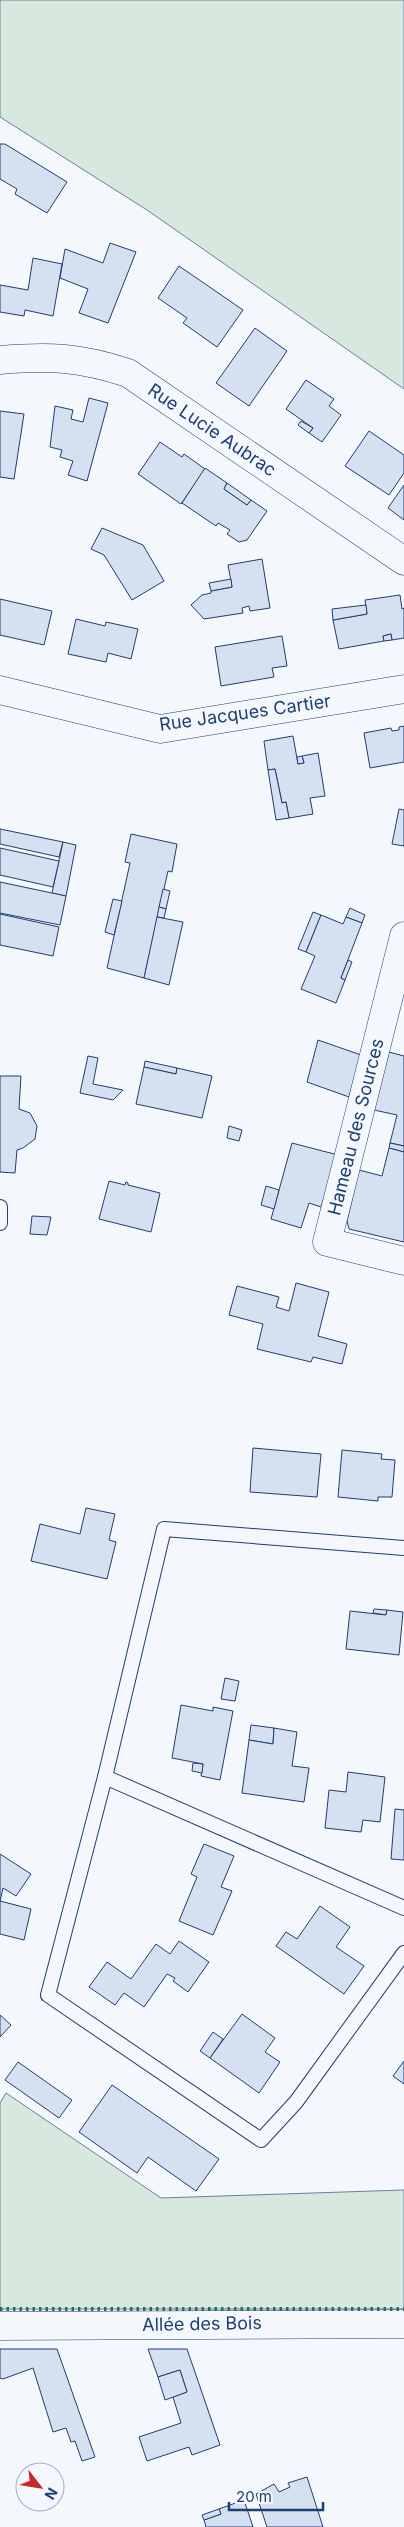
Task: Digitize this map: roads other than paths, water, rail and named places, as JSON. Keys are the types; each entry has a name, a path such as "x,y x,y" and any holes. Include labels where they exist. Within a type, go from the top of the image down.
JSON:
{"street":[{"name":"Rue Lucie Aubrac","path":"0,360 55,357 93,361 128,372 404,560"},
{"name":"Rue Jacques Cartier","path":"0,690 160,729 404,689"},
{"name":"Hameau des Sources","path":"404,936 327,1242 404,1261"},
{"name":"Allée des Bois","path":"0,2326 404,2324"}],"lane":[{"path":"0,1207 0,1224"},
{"path":"404,1548 164,1529 105,1777 48,1995 261,2140 296,2102 404,1953"},
{"path":"105,1777 404,1908"}]}
